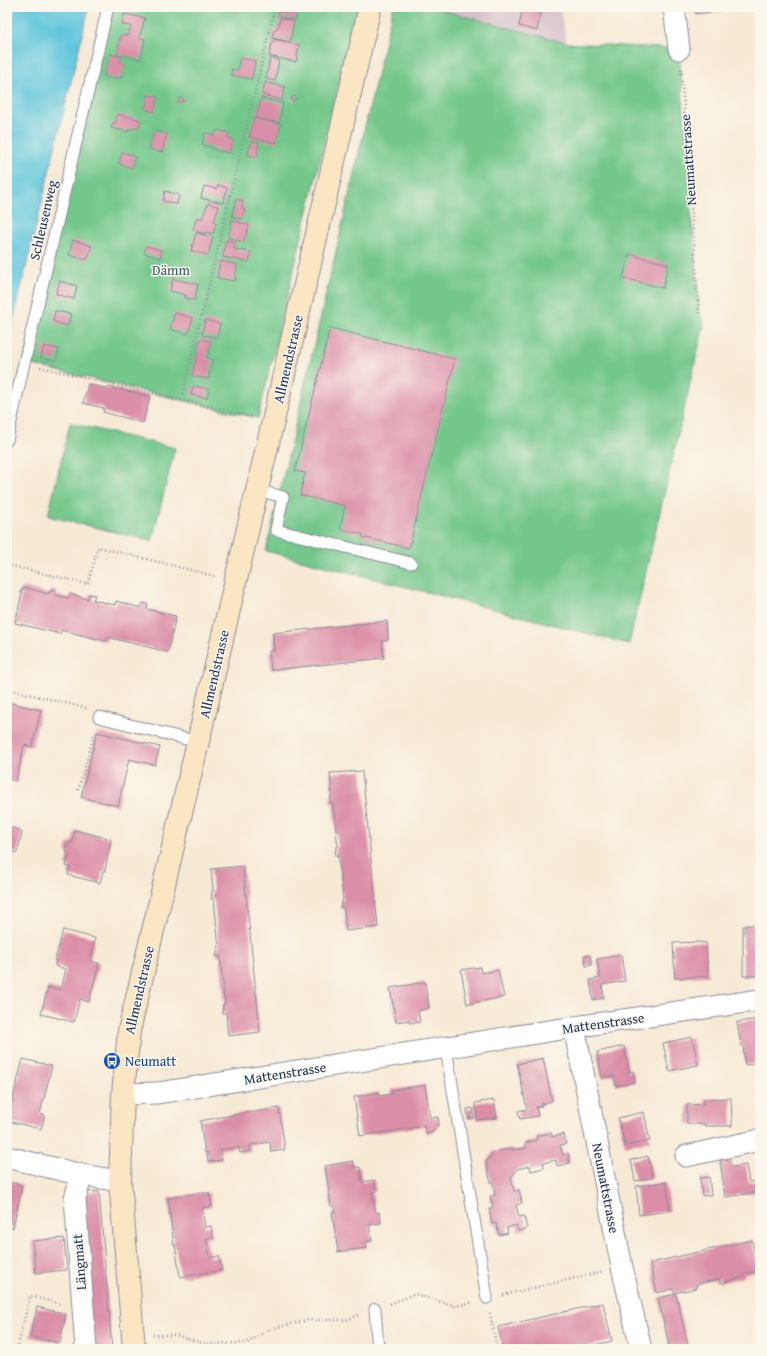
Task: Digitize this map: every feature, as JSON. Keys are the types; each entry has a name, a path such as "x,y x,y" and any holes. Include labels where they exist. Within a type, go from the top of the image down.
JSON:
{"main road":[{"name":"Allmendstrasse","path":"140,1342 120,1182 123,1094 129,1031 370,7"}],"street":[{"path":"674,7 680,49"},
{"name":"Mattenstrasse","path":"123,1094 158,1093 574,1027 760,1000"},
{"name":"Neumattstrasse","path":"574,1027 622,1268 641,1349"},
{"path":"686,1156 760,1140"},
{"path":"7,1157 82,1175 120,1182"},
{"name":"Längmatt","path":"82,1175 75,1198 86,1349"}],"lane":[{"name":"Schleusenweg","path":"7,440 108,7"},
{"path":"257,490 283,496 276,530 411,563"},
{"path":"99,717 198,742"},
{"path":"446,1048 487,1298"},
{"path":"375,1309 378,1349"}],"path":[{"path":"183,394 275,7"},
{"name":"Neumattstrasse","path":"680,49 699,313"},
{"path":"24,363 273,422"},
{"path":"7,565 88,584 98,547 221,578"},
{"path":"7,689 100,711 78,790"},
{"path":"140,1342 176,1335 205,1344 247,1344 270,1329 308,1320 346,1320 416,1294 455,1306 602,1272"},
{"path":"17,1349 30,1296 82,1310"},
{"path":"487,1298 497,1349"}],"shaded area":[{"path":"430,7 559,7 567,43"}],"green space":[{"name":"Dämm","path":"113,7 357,7 258,418 24,363"},
{"path":"393,7 430,7 567,43 679,49 699,313 704,324 629,644 266,551"},
{"path":"70,423 175,448 152,541 48,516"}],"water":[{"path":"7,7 89,7 7,346"}],"building":[{"path":"223,7 238,7 238,11"},
{"path":"281,7 298,7 295,20 278,16 279,9 281,9"},
{"path":"523,7 542,9 537,31 519,26"},
{"path":"695,7 719,7 720,11 696,14"},
{"path":"124,14 145,18 139,38 145,39 141,59 117,54 121,35 128,35 131,26 122,25"},
{"path":"280,18 294,21 290,42 272,38 274,30 278,27"},
{"path":"274,39 299,45 296,62 269,56"},
{"path":"110,54 122,57 120,62 125,64 121,78 115,77 114,79 104,76"},
{"path":"240,58 255,61 252,79 231,75 232,69 238,70"},
{"path":"270,58 279,60 275,81 266,79"},
{"path":"265,82 285,87 282,100 262,95"},
{"path":"148,95 158,97 154,112 145,109"},
{"path":"294,95 296,98 294,101 291,99"},
{"path":"179,98 184,99 183,102 178,102"},
{"path":"261,98 283,103 279,123 256,118"},
{"path":"118,114 141,120 138,129 132,128 129,129 128,132 111,128 113,123 115,123"},
{"path":"254,118 281,124 276,143 249,137"},
{"path":"216,130 229,133 228,138 233,139 230,153 215,150 212,149 213,147 202,145 205,133 215,135"},
{"path":"154,131 167,134 162,152 149,149"},
{"path":"251,141 259,142 257,157 248,155"},
{"path":"122,152 135,156 132,168 119,164"},
{"path":"218,185 227,188 223,203 201,198 204,186 217,189"},
{"path":"165,191 179,195 177,204 163,201"},
{"path":"236,199 243,201 242,208 245,209 242,219 232,217"},
{"path":"208,203 219,207 214,222 216,223 213,234 206,232 205,234 193,230 197,217 202,219"},
{"path":"232,220 249,225 244,242 228,238"},
{"path":"196,233 213,237 208,255 191,251"},
{"path":"73,240 92,246 87,260 69,255"},
{"path":"226,240 235,242 234,249 251,252 249,262 223,257"},
{"path":"146,246 162,250 160,258 144,253"},
{"path":"629,254 668,264 663,288 623,278"},
{"path":"220,261 237,264 235,281 217,278"},
{"path":"173,279 198,284 195,300 185,298 186,295 170,291"},
{"path":"60,281 77,286 74,299 56,294"},
{"path":"55,311 71,314 68,326 53,322"},
{"path":"175,313 193,318 188,334 170,329"},
{"path":"205,320 220,324 217,338 202,335"},
{"path":"330,328 455,359 409,548 362,537 363,534 340,529 345,506 300,495 305,473 295,471"},
{"path":"200,339 211,341 207,358 213,360 208,379 192,376"},
{"path":"44,346 59,349 56,361 41,358"},
{"path":"88,384 150,396 143,423 103,412 104,408 83,403"},
{"path":"193,386 209,389 207,398 191,395"},
{"path":"23,587 49,594 51,589 56,590 55,595 69,598 70,594 88,599 89,594 95,595 93,600 115,605 116,601 141,608 143,603 148,604 147,609 176,616 168,652 107,637 106,641 61,630 60,634 15,623 22,593 20,592 23,590"},
{"path":"387,621 388,640 382,641 384,658 271,670 269,651 274,651 273,633"},
{"path":"7,702 41,710 32,747 24,745 16,781 7,779"},
{"path":"97,732 160,747 155,765 129,759 118,806 81,797"},
{"path":"362,771 378,927 346,931 344,908 340,908 343,899 338,856 335,856 336,847 338,847 333,804 330,803 332,795 330,773"},
{"path":"11,828 20,830 22,833 17,853 7,851 7,833 10,833"},
{"path":"75,830 111,839 105,871 103,871 100,883 68,875 70,867 66,866 69,853 67,853 66,850 67,845 72,843"},
{"path":"243,866 260,1032 228,1036 226,1013 222,1013 223,1004 225,1004 220,956 216,956 219,948 214,900 211,899 213,891 211,869"},
{"path":"760,924 760,976 743,976 743,926"},
{"path":"63,930 95,938 90,961 99,963 89,1002 80,999 74,1022 41,1014 48,987 61,990 66,969 55,966 55,960"},
{"path":"673,943 706,943 708,976 675,978"},
{"path":"590,955 592,965 586,966 584,956"},
{"path":"621,955 625,981 602,985 604,998 593,1000 590,980 600,978 597,959"},
{"path":"480,967 481,973 498,970 504,997 467,1004 461,970"},
{"path":"425,982 429,1008 418,1011 420,1022 409,1023 409,1020 396,1022 390,988"},
{"path":"760,1019 760,1063 745,1065 743,1046 741,1046 737,1022"},
{"path":"692,1037 698,1065 669,1071 663,1043"},
{"path":"624,1046 629,1072 633,1071 635,1082 616,1086 614,1075 602,1078 597,1052"},
{"path":"543,1058 552,1101 536,1107 538,1116 520,1119 518,1111 527,1109 517,1064"},
{"path":"23,1059 52,1066 40,1114 45,1115 41,1129 7,1121"},
{"path":"425,1085 430,1118 438,1117 439,1124 433,1132 426,1134 424,1126 360,1136 354,1097 379,1092 379,1096 392,1094 391,1090"},
{"path":"731,1098 732,1126 687,1124 687,1105 704,1104 704,1099"},
{"path":"494,1100 497,1118 477,1120 475,1103"},
{"path":"279,1108 285,1150 271,1152 270,1142 250,1145 251,1151 240,1153 239,1147 220,1150 222,1160 208,1162 200,1121"},
{"path":"473,1108 474,1118 468,1119 467,1109"},
{"path":"644,1112 650,1141 625,1146 618,1118"},
{"path":"551,1133 552,1137 564,1134 566,1144 560,1145 563,1155 568,1153 570,1163 557,1166 556,1160 543,1163 544,1168 531,1171 530,1166 517,1169 511,1178 514,1191 519,1190 522,1203 516,1205 519,1217 524,1216 527,1229 518,1231 516,1225 507,1228 508,1233 499,1235 496,1223 492,1224 489,1209 493,1208 490,1196 495,1195 493,1182 491,1183 486,1163 493,1152 513,1148 513,1150 526,1148 525,1143 537,1140 536,1136"},
{"path":"648,1156 653,1178 635,1181 631,1160"},
{"path":"727,1159 730,1161 731,1167 746,1165 749,1182 759,1181 760,1192 725,1197 720,1160"},
{"path":"353,1161 354,1168 360,1167 362,1182 374,1180 376,1192 372,1192 376,1213 379,1212 381,1223 369,1225 372,1241 366,1242 367,1248 338,1252 332,1212 335,1212 334,1206 331,1206 325,1166"},
{"path":"709,1177 711,1195 702,1196 700,1178"},
{"path":"7,1181 22,1185 13,1228 7,1227"},
{"path":"666,1182 670,1211 639,1215 636,1186"},
{"path":"99,1191 112,1349 93,1349 81,1202 86,1192"},
{"path":"199,1193 209,1193 212,1206 202,1208 205,1227 211,1226 213,1238 206,1238 210,1258 219,1256 222,1270 180,1277 175,1245 174,1246 168,1198"},
{"path":"64,1238 67,1270 36,1273 32,1241"},
{"path":"752,1240 759,1271 744,1274 744,1277 720,1283 720,1279 696,1284 697,1288 674,1293 673,1289 657,1293 650,1263"},
{"path":"676,1294 689,1349 670,1349 669,1345 658,1298"},
{"path":"603,1303 612,1341 577,1349 503,1349 498,1327"},
{"path":"37,1307 66,1314 60,1343 30,1337"}],"place":[{"name":"Neumatt","path":"112,1061"}]}
